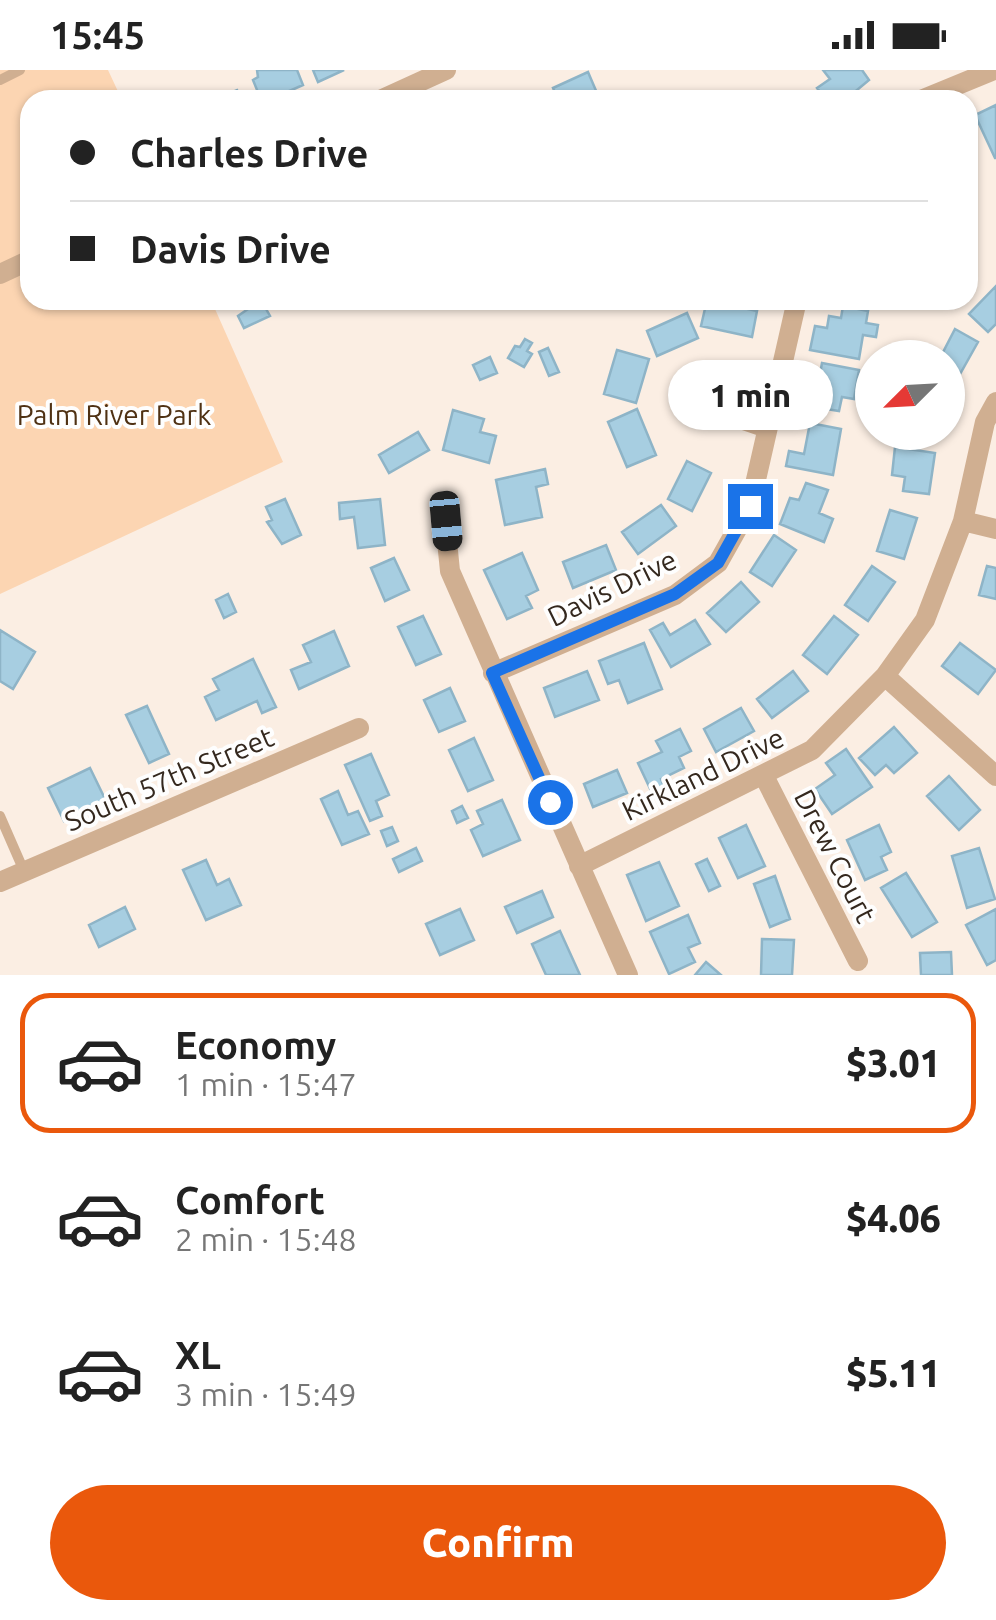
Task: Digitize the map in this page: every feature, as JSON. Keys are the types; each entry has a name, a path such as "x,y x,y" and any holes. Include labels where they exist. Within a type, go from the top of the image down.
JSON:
{"street":[{"path":"402,90 446,70"},
{"path":"945,90 994,70"},
{"name":"Davis Drive","path":"492,673 675,594 718,563 750,506 796,310"},
{"path":"688,401 767,428"},
{"name":"Kirkland Drive","path":"579,866 812,750 884,676 925,620 963,522 985,422 996,402"},
{"path":"446,521 450,572 628,975"},
{"path":"963,522 996,530"},
{"path":"884,676 996,776"},
{"name":"South 57th Street","path":"0,882 359,728"},
{"name":"Drew Court","path":"764,776 858,961"}],"lane":[{"path":"0,80 20,70"},
{"path":"0,816 24,871"}],"green space":[{"name":"Palm River Park","path":"0,70 108,70 117,90 20,90 20,310 215,310 283,462 0,594"}],"building":[{"path":"257,70 297,70 303,85 292,90 257,90 253,80 258,77"},
{"path":"313,70 344,70 318,82"},
{"path":"823,70 862,70 869,80 857,90 818,90 830,79"},
{"path":"588,72 596,90 554,90"},
{"path":"996,105 996,158 978,121 978,114"},
{"path":"996,286 996,324 988,332 969,314 978,310 978,305"},
{"path":"247,310 267,310 270,316 244,328 238,316"},
{"path":"705,310 757,311 752,337 701,326"},
{"path":"842,310 868,311 866,323 878,325 876,337 863,335 862,340 855,340 855,358 810,350 815,326 827,328 829,316 841,318"},
{"path":"687,313 698,338 657,356 647,331"},
{"path":"955,329 978,342 965,365 965,340 949,340"},
{"path":"525,339 532,343 527,351 532,354 524,367 508,358"},
{"path":"548,348 559,372 549,376 539,352"},
{"path":"617,350 649,359 636,403 604,394"},
{"path":"490,357 497,373 480,380 473,365"},
{"path":"822,363 855,369 854,399 842,397 839,411 814,407"},
{"path":"637,409 656,455 627,467 608,422"},
{"path":"453,410 484,419 480,432 496,436 489,463 443,450"},
{"path":"810,423 841,429 833,475 786,466 789,451 804,454"},
{"path":"418,432 429,450 389,473 379,455"},
{"path":"895,450 935,453 929,494 903,491 905,477 892,475"},
{"path":"687,461 711,473 692,511 668,499"},
{"path":"545,469 548,484 536,487 542,517 505,525 496,480"},
{"path":"806,483 828,490 819,513 833,519 824,542 780,524 790,498 799,500"},
{"path":"285,499 301,535 282,544 267,522 272,520 266,507"},
{"path":"380,499 385,545 358,548 354,517 340,519 339,503"},
{"path":"661,505 676,526 638,554 622,532"},
{"path":"890,510 917,518 904,559 877,551"},
{"path":"774,535 796,550 772,586 750,572"},
{"path":"606,545 616,570 573,588 563,562"},
{"path":"522,553 538,590 526,596 532,608 507,619 484,570"},
{"path":"394,558 409,590 385,601 371,568"},
{"path":"872,566 895,582 868,621 845,605"},
{"path":"987,566 996,568 996,599 979,595"},
{"path":"741,582 759,602 726,632 707,613"},
{"path":"228,594 236,612 224,618 216,600"},
{"path":"423,616 441,654 416,665 398,627"},
{"path":"834,616 858,635 827,674 803,655"},
{"path":"695,620 710,644 671,667 650,630 663,623 670,635"},
{"path":"0,630 35,652 13,689 0,681"},
{"path":"334,631 349,666 299,689 291,670 311,662 303,645"},
{"path":"644,643 662,689 628,703 619,680 608,684 599,661"},
{"path":"960,643 996,670 978,694 942,666"},
{"path":"253,659 276,707 262,713 257,701 216,720 205,697 219,690 213,679"},
{"path":"587,671 599,700 555,717 544,688"},
{"path":"793,671 808,691 772,718 757,699"},
{"path":"450,688 465,721 439,732 424,700"},
{"path":"147,706 169,754 149,763 126,715"},
{"path":"741,708 754,731 716,752 704,729"},
{"path":"894,727 917,753 894,773 886,765 875,775 859,758"},
{"path":"680,729 691,751 679,757 684,768 661,779 666,791 654,797 638,763 662,752 656,741"},
{"path":"474,738 493,780 468,791 449,750"},
{"path":"846,749 872,787 832,814 815,789 835,775 826,763"},
{"path":"371,754 389,795 376,801 382,816 370,821 345,765"},
{"path":"90,768 106,801 64,821 48,788"},
{"path":"617,770 627,793 593,807 584,784"},
{"path":"949,776 980,810 959,830 927,796"},
{"path":"338,791 348,815 358,811 369,834 342,845 321,799"},
{"path":"502,800 520,840 483,856 471,830 483,824 477,811"},
{"path":"462,806 468,818 457,823 452,811"},
{"path":"746,825 765,866 738,878 719,838"},
{"path":"879,825 891,852 881,857 887,870 865,880 847,840"},
{"path":"392,827 398,841 387,846 381,831"},
{"path":"416,848 422,861 399,872 393,859"},
{"path":"979,848 995,899 967,908 952,856"},
{"path":"707,859 720,886 709,891 696,864"},
{"path":"206,860 217,885 229,879 241,905 206,920 183,870"},
{"path":"659,862 679,906 646,921 627,875"},
{"path":"906,873 937,922 912,937 881,888"},
{"path":"775,876 790,919 770,927 754,884"},
{"path":"542,891 553,917 517,933 505,907"},
{"path":"125,907 135,929 99,947 89,925"},
{"path":"460,909 474,940 440,955 426,924"},
{"path":"996,909 996,960 987,965 966,925"},
{"path":"688,915 700,943 688,948 695,962 669,974 650,932"},
{"path":"560,931 580,975 546,975 532,944"},
{"path":"762,939 794,940 792,975 761,975"},
{"path":"951,952 952,975 921,975 920,953"},
{"path":"706,962 721,975 695,975"}],"route":[{"path":"550,802 492,673 675,594 718,563 750,506"}]}
